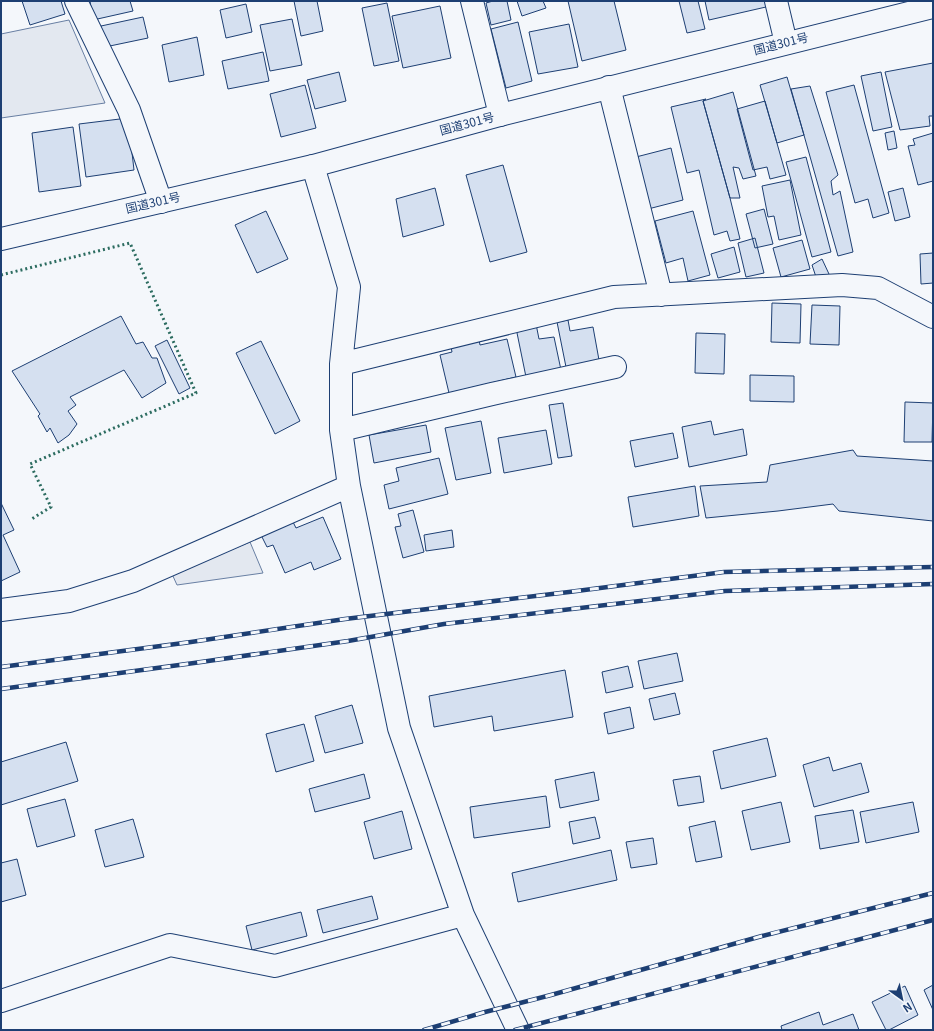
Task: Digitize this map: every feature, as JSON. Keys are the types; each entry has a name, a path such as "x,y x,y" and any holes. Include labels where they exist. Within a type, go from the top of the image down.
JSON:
{"main road":[{"path":"76,1 129,110 161,202"},
{"path":"472,1 500,115"},
{"path":"776,1 786,43"},
{"name":"国道301号","path":"1,239 314,166 609,87 933,8"},
{"path":"609,87 661,295"},
{"path":"314,166 349,287 341,364 341,430 349,486 399,728 463,915 518,1030"},
{"path":"341,364 614,297 842,285 878,288 933,317"},
{"path":"341,430 492,394 615,367"},
{"path":"1,610 69,601 133,581 349,486"},
{"path":"1,1001 170,945 276,966 463,915"}],"shaded area":[{"path":"69,20 105,103 1,118 1,34"},
{"path":"250,542 263,573 177,585 172,574"}],"building":[{"path":"22,1 61,1 65,14 30,25"},
{"path":"90,1 130,1 133,11 93,20"},
{"path":"294,1 317,1 323,31 301,36"},
{"path":"493,1 507,1 511,20 491,25 486,3"},
{"path":"517,1 543,1 546,8 522,16"},
{"path":"568,1 614,1 626,50 582,61"},
{"path":"679,1 698,1 705,29 687,33"},
{"path":"705,1 765,1 766,7 709,20"},
{"path":"387,3 399,61 374,66 362,8"},
{"path":"246,4 252,32 226,38 220,10"},
{"path":"440,6 451,58 403,68 392,16"},
{"path":"143,17 148,38 105,47 101,26"},
{"path":"292,19 302,65 270,71 260,25"},
{"path":"518,22 532,81 506,88 491,29"},
{"path":"569,24 578,67 538,74 529,32"},
{"path":"197,37 204,75 169,82 162,45"},
{"path":"263,52 269,81 228,89 222,61"},
{"path":"933,63 933,116 929,116 930,126 900,130 885,72"},
{"path":"339,72 346,101 315,109 307,80"},
{"path":"881,72 892,127 873,131 861,76"},
{"path":"787,77 804,135 777,143 760,85"},
{"path":"305,85 316,128 281,137 270,94"},
{"path":"854,85 889,213 873,218 868,199 855,203 826,92"},
{"path":"810,86 838,175 831,181 833,195 840,191 853,252 838,256 791,89"},
{"path":"733,92 756,176 743,179 739,168 733,167 740,198 730,198 703,101"},
{"path":"706,99 703,101 740,239 730,241 727,231 714,235 699,170 687,173 671,107"},
{"path":"765,101 786,175 770,179 767,167 753,170 737,109"},
{"path":"128,118 134,170 86,177 79,124"},
{"path":"73,127 81,186 39,192 32,133"},
{"path":"894,131 897,148 888,150 885,133"},
{"path":"933,133 933,181 918,185 908,146 915,145 913,139"},
{"path":"671,148 683,200 648,209 636,157"},
{"path":"806,157 831,252 812,257 786,162"},
{"path":"503,165 527,252 490,262 466,175"},
{"path":"790,180 801,235 779,240 774,216 768,217 762,186"},
{"path":"435,188 444,225 403,237 396,199"},
{"path":"903,188 910,217 895,221 888,192"},
{"path":"764,209 773,244 755,248 746,214"},
{"path":"266,211 288,259 257,273 235,225"},
{"path":"693,211 710,275 688,281 683,258 666,263 655,221"},
{"path":"755,238 764,273 746,277 738,243"},
{"path":"802,240 810,269 781,277 773,248"},
{"path":"734,247 740,272 718,278 711,254"},
{"path":"933,253 933,283 921,284 920,254"},
{"path":"822,259 829,274 817,280 812,265"},
{"path":"772,303 801,304 800,343 771,342"},
{"path":"812,305 840,306 839,345 810,344"},
{"path":"121,316 136,344 143,342 152,358 157,358 166,383 142,398 124,370 70,397 76,405 68,411 77,424 69,435 58,443 50,428 47,432 38,416 40,414 12,371"},
{"path":"568,320 570,331 593,327 599,360 566,367 557,322"},
{"path":"536,324 539,339 554,337 561,370 526,377 516,328"},
{"path":"696,333 725,334 724,374 695,373"},
{"path":"507,339 516,377 449,393 440,355 452,352 451,347 479,340 480,345"},
{"path":"167,340 190,388 179,394 155,346"},
{"path":"261,341 300,421 275,434 236,353"},
{"path":"750,375 794,376 794,402 750,401"},
{"path":"905,402 933,403 932,442 904,442"},
{"path":"563,403 572,456 558,458 549,405"},
{"path":"481,421 491,473 456,480 445,428"},
{"path":"711,421 714,435 743,429 747,455 689,467 682,427"},
{"path":"426,425 431,452 374,463 369,435"},
{"path":"546,430 552,464 504,473 498,438"},
{"path":"673,433 678,458 635,467 630,441"},
{"path":"853,450 857,456 933,461 933,521 839,511 833,504 706,518 700,486 767,482 770,465"},
{"path":"439,458 448,494 389,509 384,485 399,481 396,468"},
{"path":"695,486 699,516 633,527 628,497"},
{"path":"1,503 14,530 3,535 20,572 1,581"},
{"path":"413,510 424,552 403,558 395,527 401,526 398,514"},
{"path":"323,517 341,559 314,570 311,562 285,573 273,545 267,547 261,535 293,522 296,528"},
{"path":"452,530 454,547 426,551 424,535"},
{"path":"677,653 683,681 644,689 638,661"},
{"path":"628,666 633,687 606,693 602,672"},
{"path":"565,670 573,717 494,731 492,716 434,727 429,696"},
{"path":"675,693 680,714 654,720 649,699"},
{"path":"352,705 363,743 325,753 315,716"},
{"path":"630,707 634,728 608,734 604,713"},
{"path":"304,724 314,761 276,772 266,734"},
{"path":"767,738 776,776 721,789 713,751"},
{"path":"66,742 78,781 1,805 1,762"},
{"path":"829,757 833,771 861,763 869,792 814,807 803,765"},
{"path":"594,772 599,800 560,808 555,780"},
{"path":"364,774 370,798 315,812 309,789"},
{"path":"700,776 704,802 678,806 673,780"},
{"path":"546,796 550,827 474,838 470,807"},
{"path":"65,799 75,836 37,847 27,809"},
{"path":"781,802 790,842 751,850 742,811"},
{"path":"913,802 919,832 866,843 860,812"},
{"path":"853,810 859,842 820,849 815,816"},
{"path":"402,811 412,849 374,859 364,822"},
{"path":"595,817 600,838 573,844 569,822"},
{"path":"133,819 144,857 105,867 95,830"},
{"path":"715,821 722,857 696,862 689,827"},
{"path":"653,838 657,864 631,868 626,842"},
{"path":"611,850 617,880 518,902 512,873"},
{"path":"17,859 26,895 1,902 1,863"},
{"path":"372,896 378,919 323,933 317,910"},
{"path":"301,912 307,936 252,950 246,926"},
{"path":"933,985 933,1010 924,990"},
{"path":"905,986 918,1015 889,1030 886,1030 872,1002"},
{"path":"819,1012 823,1025 853,1014 859,1030 782,1030 781,1026"}],"railway":[{"path":"1,667 191,642 345,619 724,572 933,567"},
{"path":"1,689 348,641 444,624 725,591 933,584"},
{"path":"424,1030 762,936 933,893"},
{"path":"515,1030 933,920"}],"hedge":[{"path":"1,275 130,243 196,393 30,464 51,507 30,520"}]}
